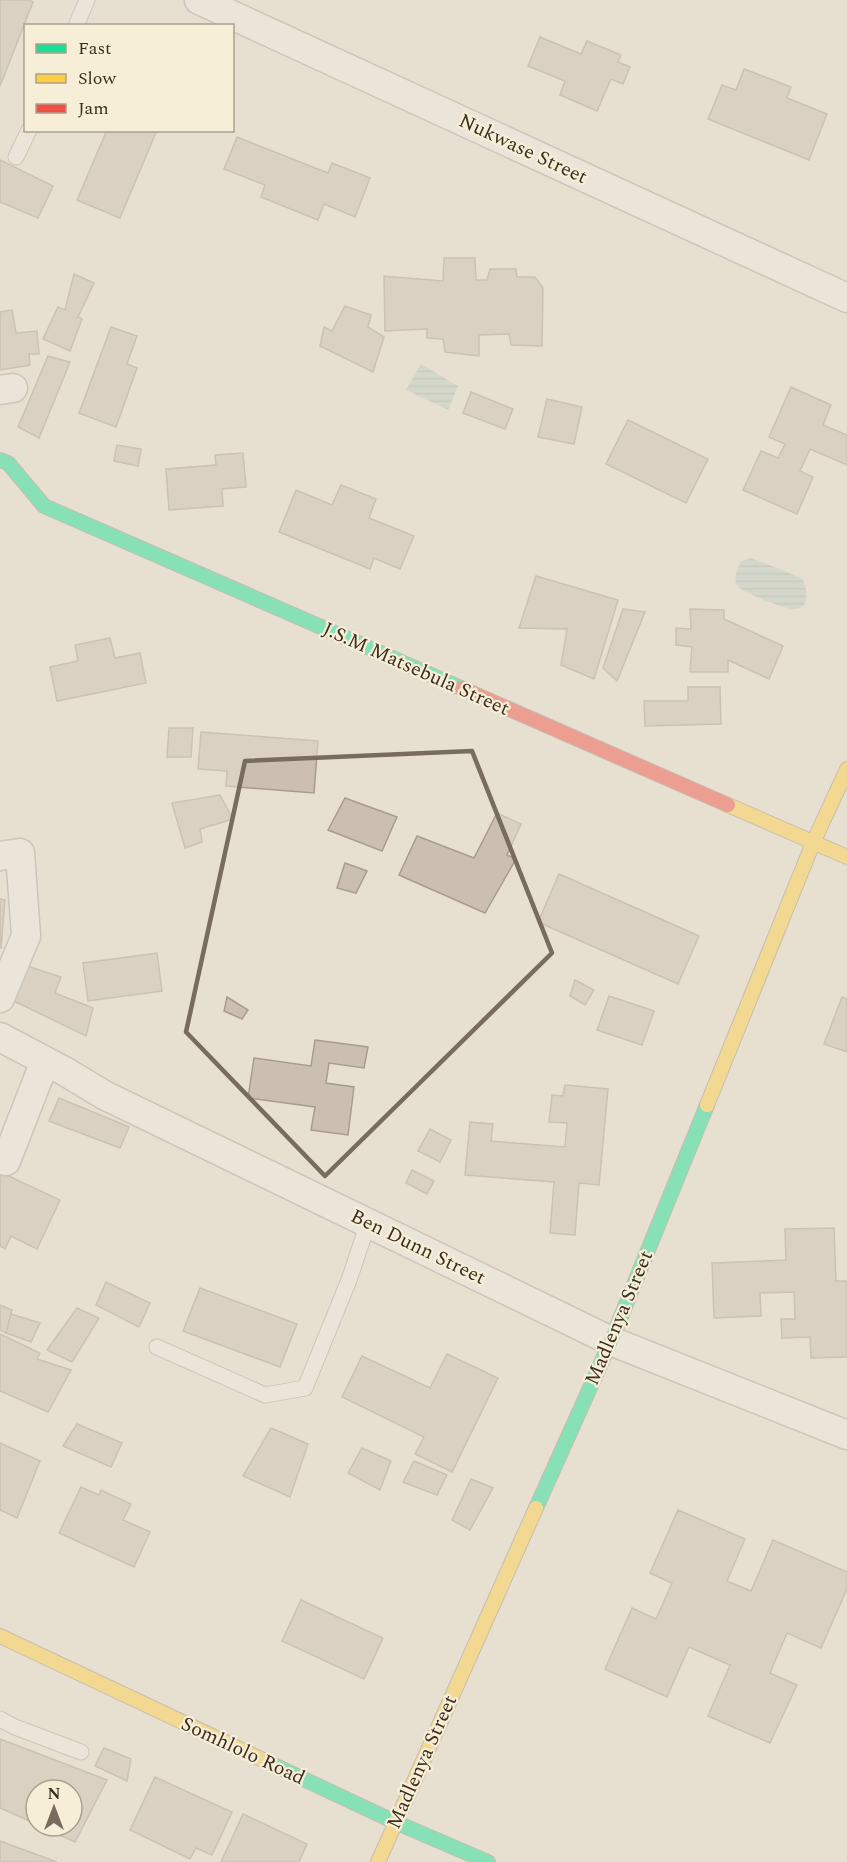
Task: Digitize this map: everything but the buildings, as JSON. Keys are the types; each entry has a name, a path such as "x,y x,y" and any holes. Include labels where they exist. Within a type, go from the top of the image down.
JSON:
{"street":[{"name":"Nukwase Street","path":"200,0 847,298"},
{"name":"J.S.M Matsebula Street","path":"0,460 8,463 44,506 847,857"},
{"name":"Madlenya Street","path":"378,1862 611,1341 813,843 847,769"},
{"path":"0,856 20,853 26,936 0,998"},
{"name":"Ben Dunn Street","path":"0,1037 104,1095 611,1341 847,1435"},
{"path":"6,1161 45,1061"},
{"name":"Somhlolo Road","path":"0,1636 394,1822 488,1862"}],"lane":[{"path":"77,24 87,0"},
{"path":"16,157 27,132"},
{"path":"157,1347 265,1395 305,1389 350,1280 368,1223"},
{"path":"0,1719 81,1752"}],"highlighted area":[{"path":"472,751 552,953 325,1176 186,1032 245,761"}],"shaded area":[{"path":"421,364 458,386 448,410 406,390"},
{"path":"751,558 802,578 806,588 806,598 802,607 787,608 740,588 737,585 736,574 740,562"}],"traffic: fast":[{"path":"0,460 8,463 44,506 461,688"},
{"path":"536,1508 611,1341 707,1105"},
{"path":"263,1760 395,1822 488,1862"}],"traffic: slow":[{"path":"707,1105 813,843 847,769"},
{"path":"728,805 847,857"},
{"path":"378,1862 536,1508"},
{"path":"0,1636 263,1760"}],"traffic: jam":[{"path":"461,688 728,805"}]}
